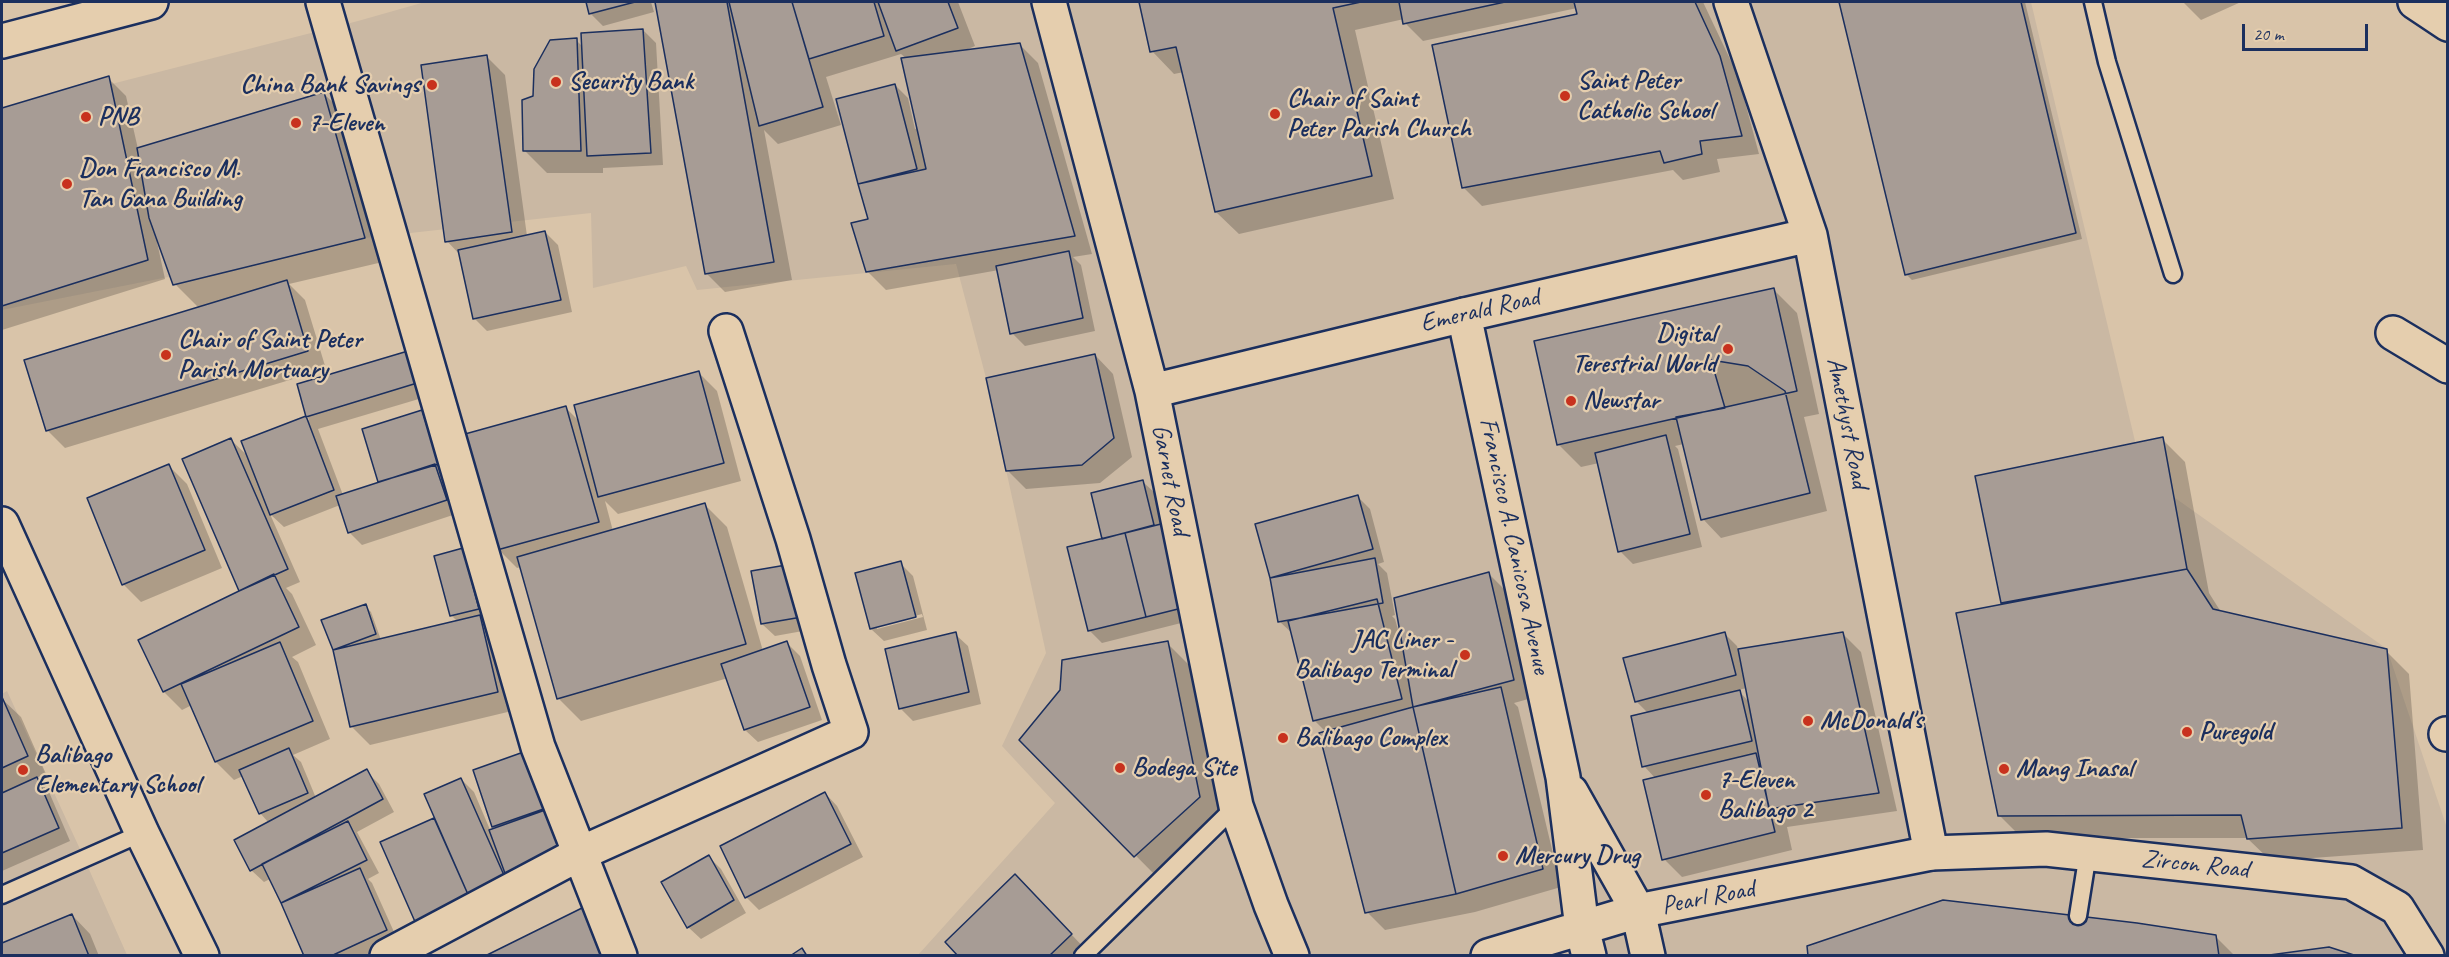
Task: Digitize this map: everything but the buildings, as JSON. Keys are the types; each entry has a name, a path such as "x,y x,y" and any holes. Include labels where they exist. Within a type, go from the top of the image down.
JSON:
{"main road":[{"path":"2,41 152,2"},
{"path":"323,2 538,747 620,956"},
{"name":"Garnet Road","path":"1049,2 1152,391 1236,806 1271,905 1292,956"},
{"name":"Amethyst Road","path":"1731,2 1810,235 1931,853"},
{"path":"2415,2 2448,24"},
{"name":"Emerald Road","path":"1152,391 1464,315 1810,235"},
{"name":"Francisco A. Canicosa Avenue","path":"1464,315 1563,777 1586,942"},
{"path":"387,956 579,854 851,732 793,539 726,332"},
{"path":"2393,333 2448,366"},
{"path":"2,524 142,832 202,956"},
{"name":"Francisco A. Canicosa Avenue","path":"1563,777 1638,911 1648,956"},
{"name":"Zircon Road","path":"1931,853 2046,849 2350,882 2397,908 2427,956"},
{"name":"Pearl Road","path":"1488,956 1586,942 1638,911 1931,853"}],"lane":[{"path":"2093,2 2107,62 2174,274"},
{"path":"1083,956 1236,806"},
{"path":"2,895 142,832"},
{"path":"2078,916 2088,854"}],"shaded area":[{"path":"425,2 2031,2 2143,475 2387,649 2447,828 2447,955 918,955 1055,803 1002,746 1046,653 986,378 956,264 697,290 686,266 593,288 591,213 365,238 2,310 2,112"},
{"name":"Balibago Elementary School","path":"7,691 127,955 2,955 2,694"}],"place":[{"name":"Security Bank","path":"556,82"},
{"name":"China Bank Savings","path":"432,85"},
{"name":"Saint Peter Catholic School","path":"1565,96"},
{"name":"Chair of Saint Peter Parish Church","path":"1275,114"},
{"name":"PNB","path":"86,117"},
{"name":"7-Eleven","path":"296,123"},
{"name":"Don Francisco M. Tan Gana Building","path":"67,184"},
{"name":"Digital Terestrial World","path":"1728,349"},
{"name":"Chair of Saint Peter Parish Mortuary","path":"166,355"},
{"name":"Newstar","path":"1571,401"},
{"name":"JAC Liner - Balibago Terminal","path":"1465,655"},
{"name":"McDonald's","path":"1808,721"},
{"name":"Puregold","path":"2187,732"},
{"name":"Balibago Complex","path":"1283,738"},
{"name":"Bodega Site","path":"1120,768"},
{"name":"Mang Inasal","path":"2004,769"},
{"name":"Balibago Elementary School","path":"23,770"},
{"name":"7-Eleven Balibago 2","path":"1706,795"},
{"name":"Mercury Drug","path":"1503,856"}]}
